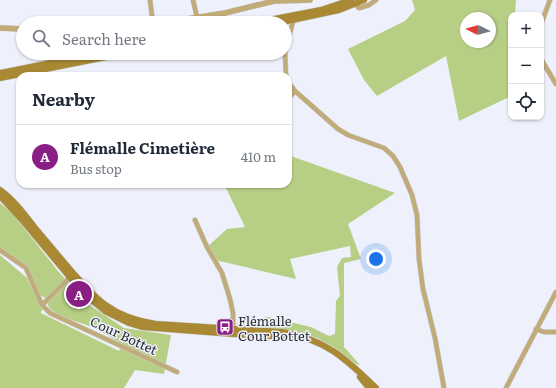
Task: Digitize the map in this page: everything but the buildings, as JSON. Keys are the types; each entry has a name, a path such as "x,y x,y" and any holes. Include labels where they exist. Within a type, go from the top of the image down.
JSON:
{"main road":[{"path":"294,17 339,10 353,1 364,0"},
{"path":"0,73 65,60"},
{"path":"30,72 91,60"},
{"path":"0,78 16,75"},
{"path":"0,190 27,218 71,275"},
{"path":"0,196 71,275 108,307 142,322 290,337 310,342 341,359 352,368 368,387"},
{"path":"233,332 283,332 311,339 343,357 376,388"}],"street":[{"path":"150,0 152,16"},
{"path":"193,0 197,16"},
{"path":"208,16 225,13 259,2 310,0"},
{"path":"353,1 360,8 369,5 376,0"},
{"path":"544,16 550,0"},
{"path":"292,25 294,17"},
{"path":"0,28 16,28"},
{"path":"285,60 286,72"},
{"path":"544,64 556,84"},
{"path":"292,87 341,132 386,150 396,159 403,171 412,194 417,215 422,285 436,338 444,388"},
{"path":"292,94 295,91"},
{"path":"195,220 222,273 233,313 233,332"},
{"name":"Cour Bottet","path":"0,250 26,268 42,305 48,312 177,372"},
{"path":"42,305 71,275"},
{"path":"506,388 556,292"},
{"path":"536,329 544,332 556,332"}],"green space":[{"path":"412,0 516,0 515,12 508,12 508,97 459,121 446,56 377,96 364,80 348,49 405,21 415,10"},
{"path":"292,156 395,193 348,224 361,259 344,263 344,347 360,365 356,364 337,349 317,338 299,332 278,329 244,328 236,324 268,317 311,327 329,336 335,334 336,301 340,296 337,267 342,258 351,257 350,246 290,259 296,279 215,260 207,247 227,229 245,227 226,188 292,188"},
{"path":"0,203 13,214 58,271 88,304 124,328 171,335 164,374 135,370 124,388 0,388 0,255 27,278 43,310 41,313 119,351 122,344 95,328 60,316 50,309 26,268 0,250"}],"place":[{"name":"Flémalle Cimetière","path":"79,294"},
{"name":"Flémalle Cour Bottet","path":"225,327"}]}
